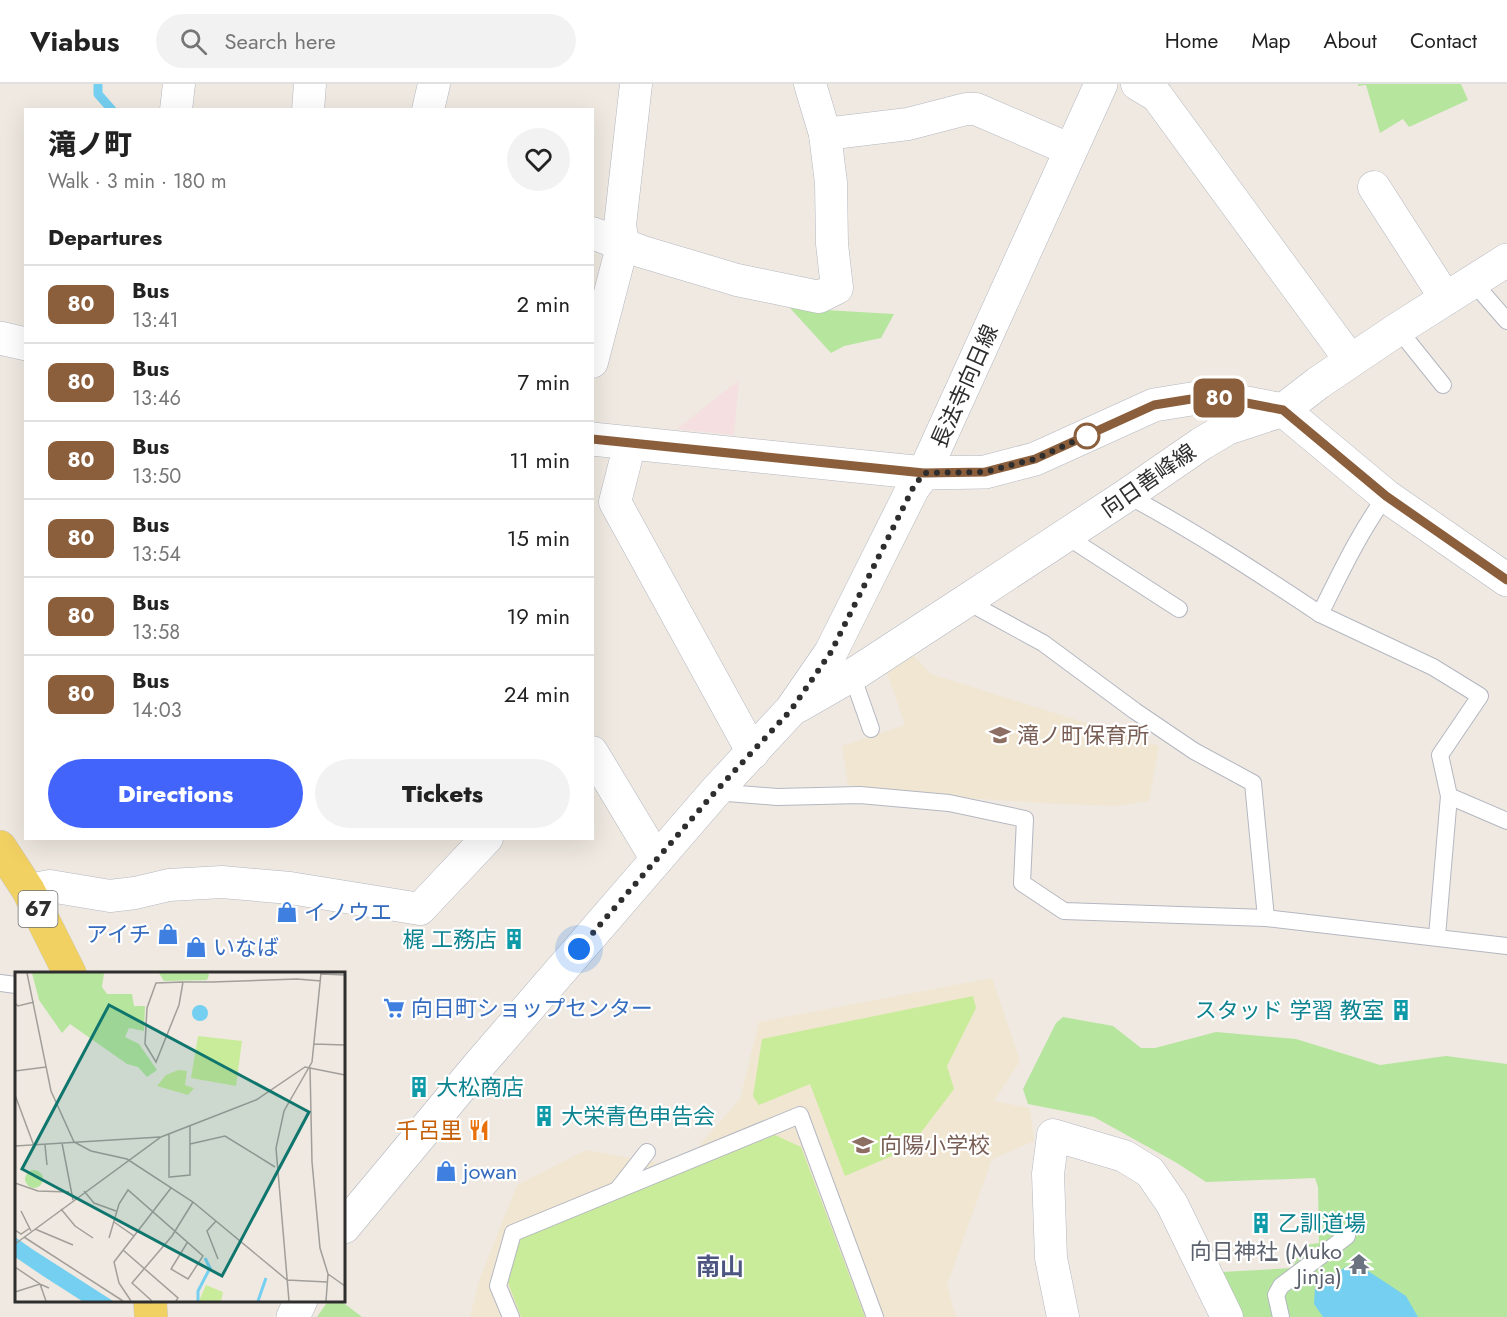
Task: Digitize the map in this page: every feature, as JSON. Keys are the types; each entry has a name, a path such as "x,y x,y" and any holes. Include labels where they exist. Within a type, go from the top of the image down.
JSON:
{"main road":[{"name":"長法寺向日線","path":"345,1226 479,1065 715,792 791,710 831,652 913,488 924,473 1101,84"},
{"name":"向日善峰線","path":"791,710 852,675 966,601 1200,444 1228,428 1283,410 1398,329 1506,261"},
{"path":"0,338 24,344"},
{"path":"594,439 924,473 985,472 1035,459 1154,405 1210,396 1283,410 1386,496 1507,580"},
{"name":"67","path":"0,847 28,890 69,972"},
{"path":"293,1317 301,1302"}],"street":[{"path":"176,108 178,84"},
{"path":"308,108 310,84"},
{"path":"428,108 434,84"},
{"path":"594,354 623,243 620,225 636,84"},
{"path":"594,234 643,252 737,280 819,297 837,288 832,244 831,183 825,134 810,84"},
{"path":"1157,88 1351,361"},
{"path":"825,134 908,124 966,109 976,109 1071,150"},
{"path":"1374,187 1460,290"},
{"path":"627,443 626,459 604,510 753,753"},
{"path":"594,757 657,860"},
{"path":"28,890 50,886 110,896 169,885 222,882 290,888 420,909 485,840"},
{"path":"1063,1317 1051,1258 1048,1174 1053,1135 1124,1156 1150,1172 1172,1204 1227,1317"}],"lane":[{"path":"1460,290 1507,321"},
{"path":"1398,329 1443,385"},
{"path":"1127,495 1181,524 1320,614 1433,667 1480,696 1440,756 1449,796 1437,936"},
{"path":"1320,614 1374,512 1386,496"},
{"path":"1065,536 1179,609"},
{"path":"966,601 1043,643 1194,752 1253,783 1266,918"},
{"path":"852,675 871,729"},
{"path":"715,792 777,797 860,795 949,803 1025,819 1022,883 1064,911 1266,918 1437,936 1507,946"},
{"path":"1449,796 1507,821"},
{"path":"0,983 15,985"},
{"path":"511,1317 498,1286 513,1233 800,1115 875,1317"},
{"path":"617,1190 647,1152"},
{"path":"1281,1317 1276,1295 1281,1286 1347,1236"}],"shaded area":[{"path":"739,380 734,435 677,429"},
{"name":"滝ノ町保育所","path":"909,651 931,674 1159,746 1149,801 1115,806 1040,803 924,795 848,785 842,746 905,725 885,667"},
{"name":"向陽小学校","path":"992,978 1020,1061 994,1101 1030,1108 1034,1141 992,1159 947,1285 956,1317 470,1317 480,1278 517,1185 586,1150 664,1164 697,1148 740,1099 759,1022"}],"green space":[{"path":"1358,84 1461,84 1468,100 1409,127 1403,119 1380,133 1366,85 1358,86"},
{"path":"790,308 894,314 881,338 844,346 831,353"},
{"path":"973,996 976,1008 947,1066 954,1089 919,1135 901,1152 845,1176 810,1084 759,1105 753,1096 762,1039"},
{"path":"1063,1017 1113,1026 1141,1048 1155,1048 1216,1032 1296,1039 1380,1065 1446,1056 1507,1064 1507,1317 1243,1317 1222,1272 1292,1268 1304,1245 1319,1243 1318,1187 1315,1178 1206,1182 1177,1163 1094,1117 1028,1104 1023,1089 1056,1023"},
{"path":"775,1135 801,1147 865,1317 521,1317 502,1267 512,1240"},
{"path":"327,1302 342,1302 362,1317 317,1317"}],"water":[{"path":"1359,1265 1406,1296 1418,1317 1323,1317 1314,1304 1315,1288 1347,1266"}],"waterway":[{"path":"98,84 98,94 110,108"}],"bus line":[{"name":"80","path":"594,439 924,473 985,472 1035,459 1154,405 1210,396 1283,410 1386,496 1507,580"}],"place":[{"name":"滝ノ町保育所","path":"1000,735"},
{"name":"イノウエ","path":"287,912"},
{"name":"アイチ","path":"168,934"},
{"name":"梶 工務店","path":"514,939"},
{"name":"いなば","path":"196,947"},
{"name":"向日町ショップセンター","path":"394,1008"},
{"name":"スタッド 学習 教室","path":"1401,1010"},
{"name":"大松商店","path":"419,1087"},
{"name":"大栄青色申告会","path":"544,1116"},
{"name":"千呂里","path":"479,1130"},
{"name":"向陽小学校","path":"863,1145"},
{"name":"jowan","path":"446,1171"},
{"name":"乙訓道場","path":"1261,1223"},
{"name":"向日神社 (Muko Jinja)","path":"1359,1264"}],"district":[{"name":"南山","path":"720,1267"}],"route":[{"path":"579,949 715,792 791,710 831,652 913,488 924,473 985,472 1035,459 1095,432 1087,436"}]}
